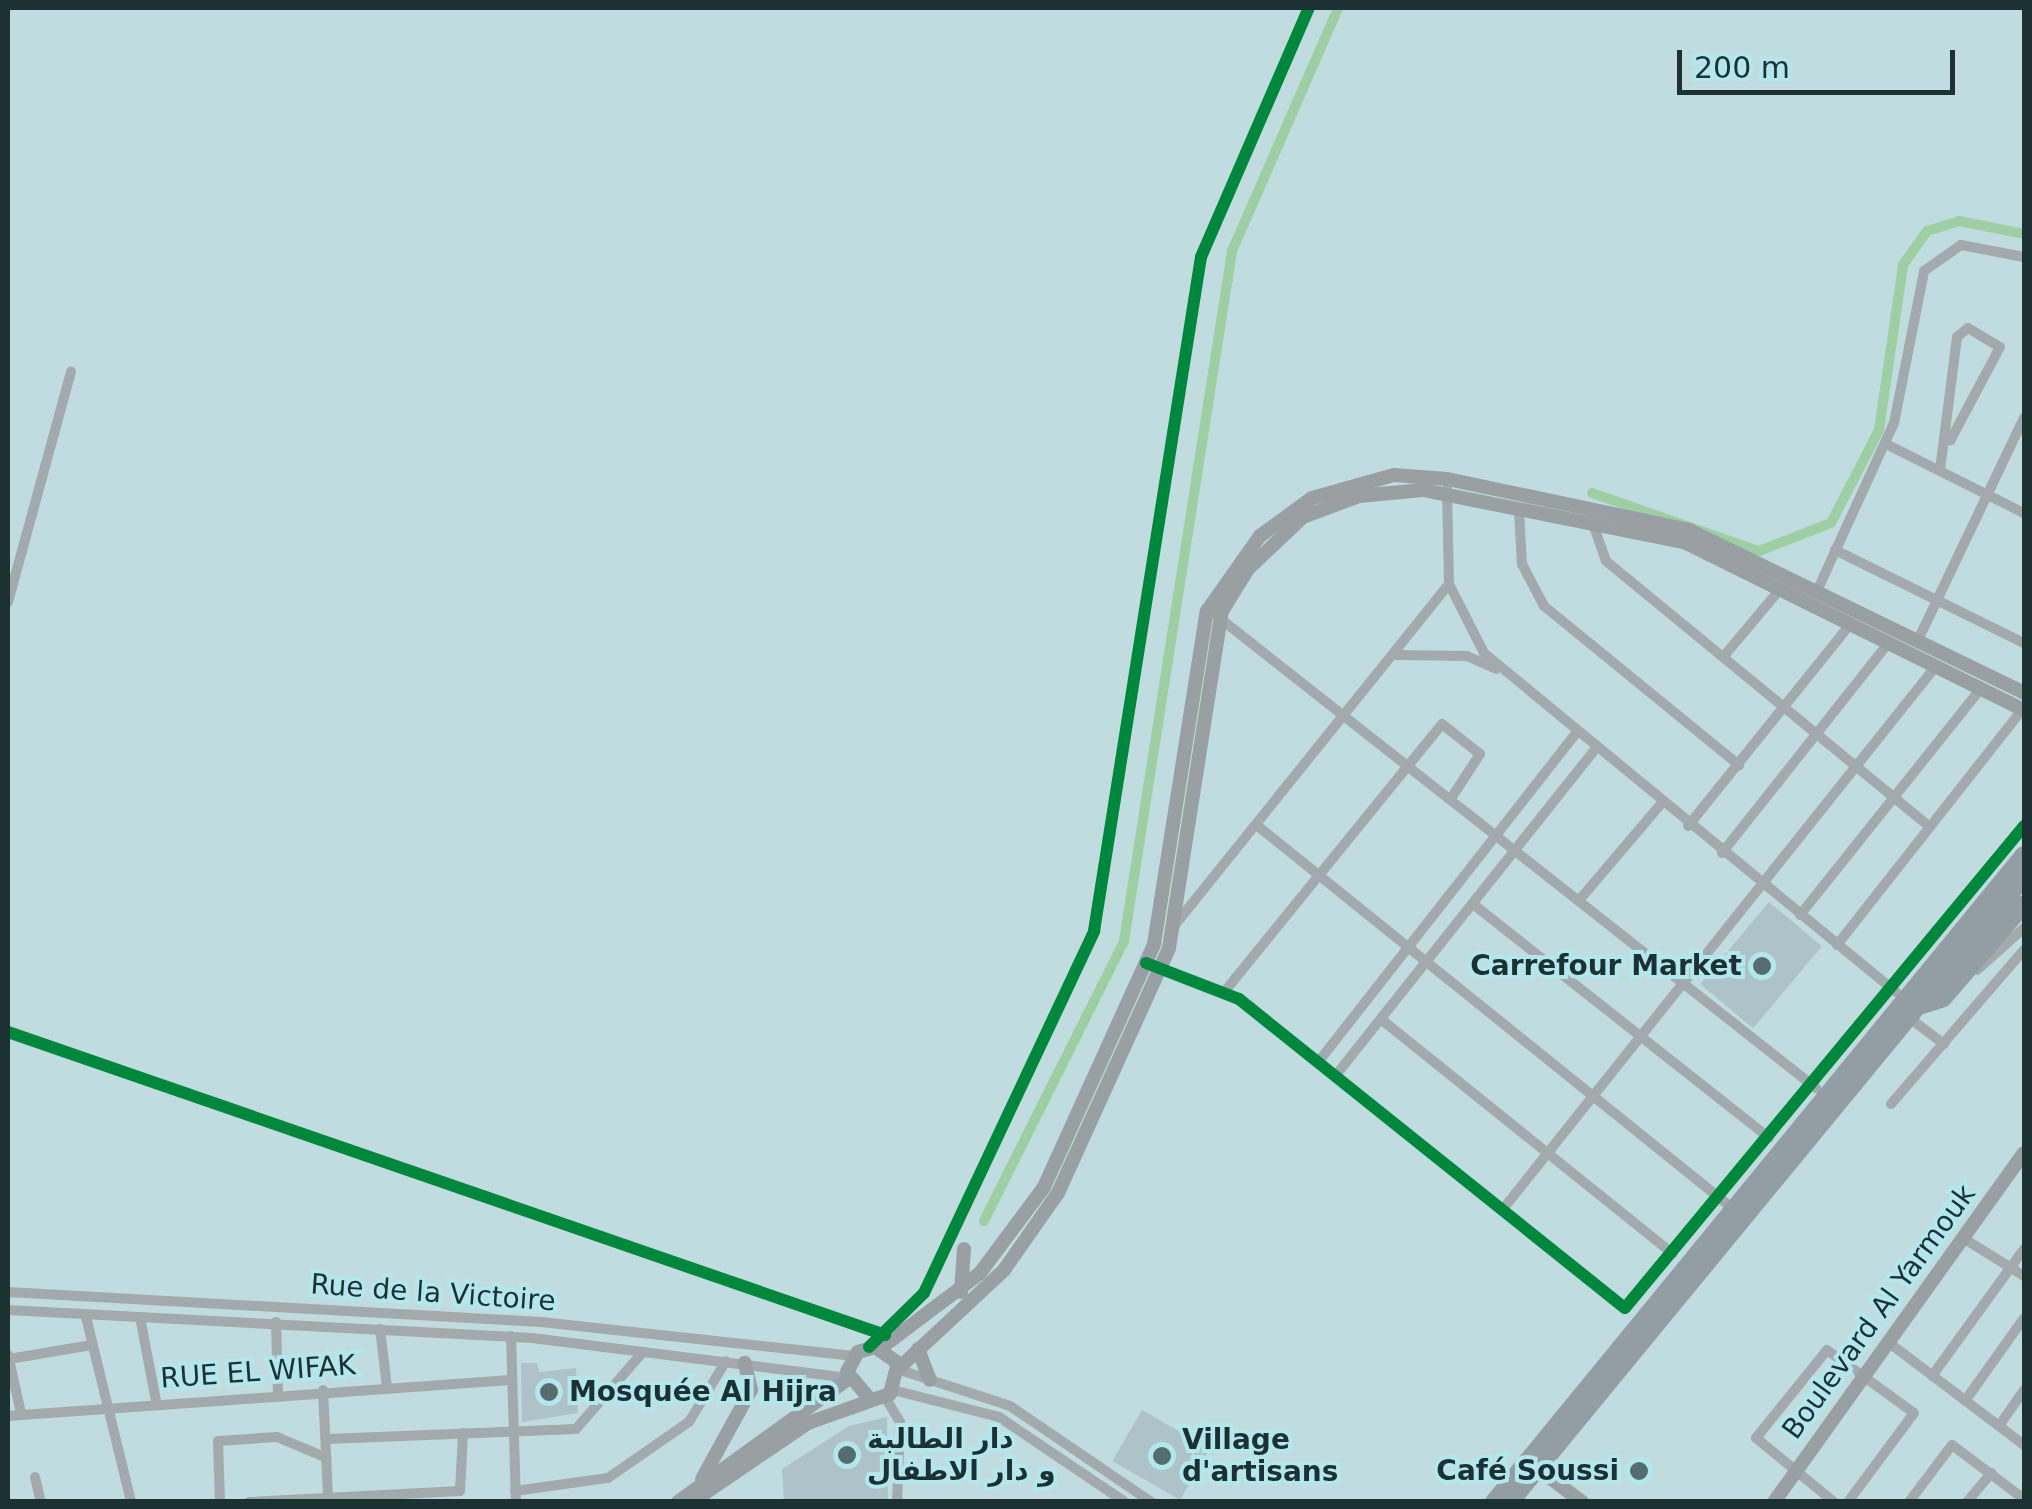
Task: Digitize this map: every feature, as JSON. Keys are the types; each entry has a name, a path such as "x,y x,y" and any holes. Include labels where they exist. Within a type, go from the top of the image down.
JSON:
{"highway":[{"path":"1510,1502 2024,854"},
{"path":"1494,1502 1726,1203 1820,1091 2024,876"},
{"path":"1906,1003 1951,990 2024,904"}],"main road":[{"path":"1447,487 1519,511 1688,530 2024,693"},
{"path":"692,1502 848,1378 854,1356 984,1280 1036,1202 1146,964 1213,615 1241,576 1303,517 1370,493 1447,487 1593,517 1684,542 2024,709"},
{"path":"678,1502 704,1492 794,1430 883,1396 899,1369 1050,1209 1162,969 1174,926 1213,615"},
{"name":"Boulevard Al Yarmouk","path":"1774,1502 2024,1153"},
{"path":"961,1292 964,1249"},
{"path":"878,1344 899,1369"},
{"path":"918,1348 930,1380"},
{"path":"704,1492 750,1390 745,1364"},
{"path":"848,1378 883,1396"},
{"path":"1536,1466 1582,1502"}],"street":[{"path":"8,1032 878,1344 924,1293 1094,931 1201,257 1309,8"},
{"path":"1817,590 1886,444 1924,271 1961,245 2024,257"},
{"path":"1940,470 1950,441 2000,347 1968,328 1957,337 1950,441"},
{"path":"8,602 71,371"},
{"path":"1918,640 2024,418"},
{"path":"1886,444 2024,513"},
{"path":"1447,487 1449,584 1469,632 1501,671 1906,1003 1944,1044"},
{"path":"1519,511 1522,564 1544,606 1739,765"},
{"path":"1593,517 1606,561 1724,656 1782,710 1930,828"},
{"path":"1835,550 2024,643"},
{"path":"1174,926 1259,827 1449,584"},
{"path":"1724,656 1780,588"},
{"path":"1146,964 1225,990 1625,1308 1726,1203 1769,1138 1820,1091 1406,760 1213,615"},
{"path":"1688,826 1851,623"},
{"path":"1722,853 1889,642"},
{"path":"1396,655 1468,656 1501,671"},
{"path":"1503,1210 1936,666"},
{"path":"1800,915 1981,688"},
{"path":"1837,945 2024,709"},
{"path":"1225,990 1434,726 1454,726 1480,754 1452,797"},
{"path":"1318,1061 1575,735"},
{"path":"1336,1075 1594,751"},
{"path":"1581,898 1660,804"},
{"path":"1906,1003 2024,826"},
{"path":"1259,827 1726,1203"},
{"path":"1473,904 1769,1138"},
{"path":"1891,1104 1944,1044 2021,944 2024,928"},
{"path":"1951,990 2021,944"},
{"path":"1382,1020 1673,1254"},
{"path":"952,1236 984,1280"},
{"path":"1963,1238 2024,1276"},
{"path":"1932,1376 2024,1249"},
{"name":"Rue de la Victoire","path":"8,1292 541,1322 854,1356"},
{"name":"Rue de la Victoire","path":"8,1310 511,1336 848,1378"},
{"path":"140,1316 156,1402"},
{"path":"86,1317 131,1502"},
{"path":"1965,1401 2024,1318"},
{"path":"276,1322 278,1393"},
{"path":"380,1328 386,1387"},
{"path":"511,1336 516,1496 608,1478 689,1422 726,1362"},
{"path":"1888,1342 2024,1445"},
{"path":"21,1413 8,1356 92,1345"},
{"path":"1834,1502 1759,1444 1765,1422 1821,1351 1864,1376 1914,1413 1848,1502"},
{"path":"327,1439 576,1429 643,1352"},
{"path":"899,1369 1026,1414 1151,1502"},
{"name":"RUE EL WIFAK","path":"8,1416 278,1393 512,1380"},
{"path":"323,1390 333,1498"},
{"path":"1999,1426 2024,1390"},
{"path":"883,1396 900,1422 897,1502"},
{"path":"883,1396 999,1417 1125,1502"},
{"path":"249,1502 460,1491 464,1433"},
{"path":"220,1502 218,1441 277,1437 327,1458"},
{"path":"1909,1502 1952,1445 2024,1498"},
{"path":"1967,1502 1991,1473"},
{"path":"35,1477 41,1502"}],"building":[{"name":"Carrefour Market","path":"1769,902 1822,946 1753,1028 1700,984"},
{"name":"Mosquée Al Hijra","path":"521,1363 537,1363 539,1372 576,1368 578,1413 522,1422"},
{"name":"Village d'artisans","path":"1142,1410 1210,1449 1180,1500 1112,1461"},
{"name":"دار الطالبة و دار الاطفال","path":"887,1417 888,1502 784,1502 782,1469 849,1426"}],"waterway":[{"path":"984,1221 1124,941 1232,251 1338,8"},
{"path":"1592,493 1759,551 1831,523 1879,430 1903,265 1927,231 1959,221 2024,234"}],"cycle path":[{"path":"869,1347 924,1293 1094,931 1201,257 1309,8"},
{"path":"1146,963 1239,999 1625,1308 2024,826"},
{"path":"8,1032 885,1335"}],"place":[{"name":"Carrefour Market","path":"1762,966"},
{"name":"Mosquée Al Hijra","path":"549,1392"},
{"name":"دار الطالبة و دار الاطفال","path":"847,1455"},
{"name":"Village d'artisans","path":"1162,1456"},
{"name":"Café Soussi","path":"1639,1471"}]}
